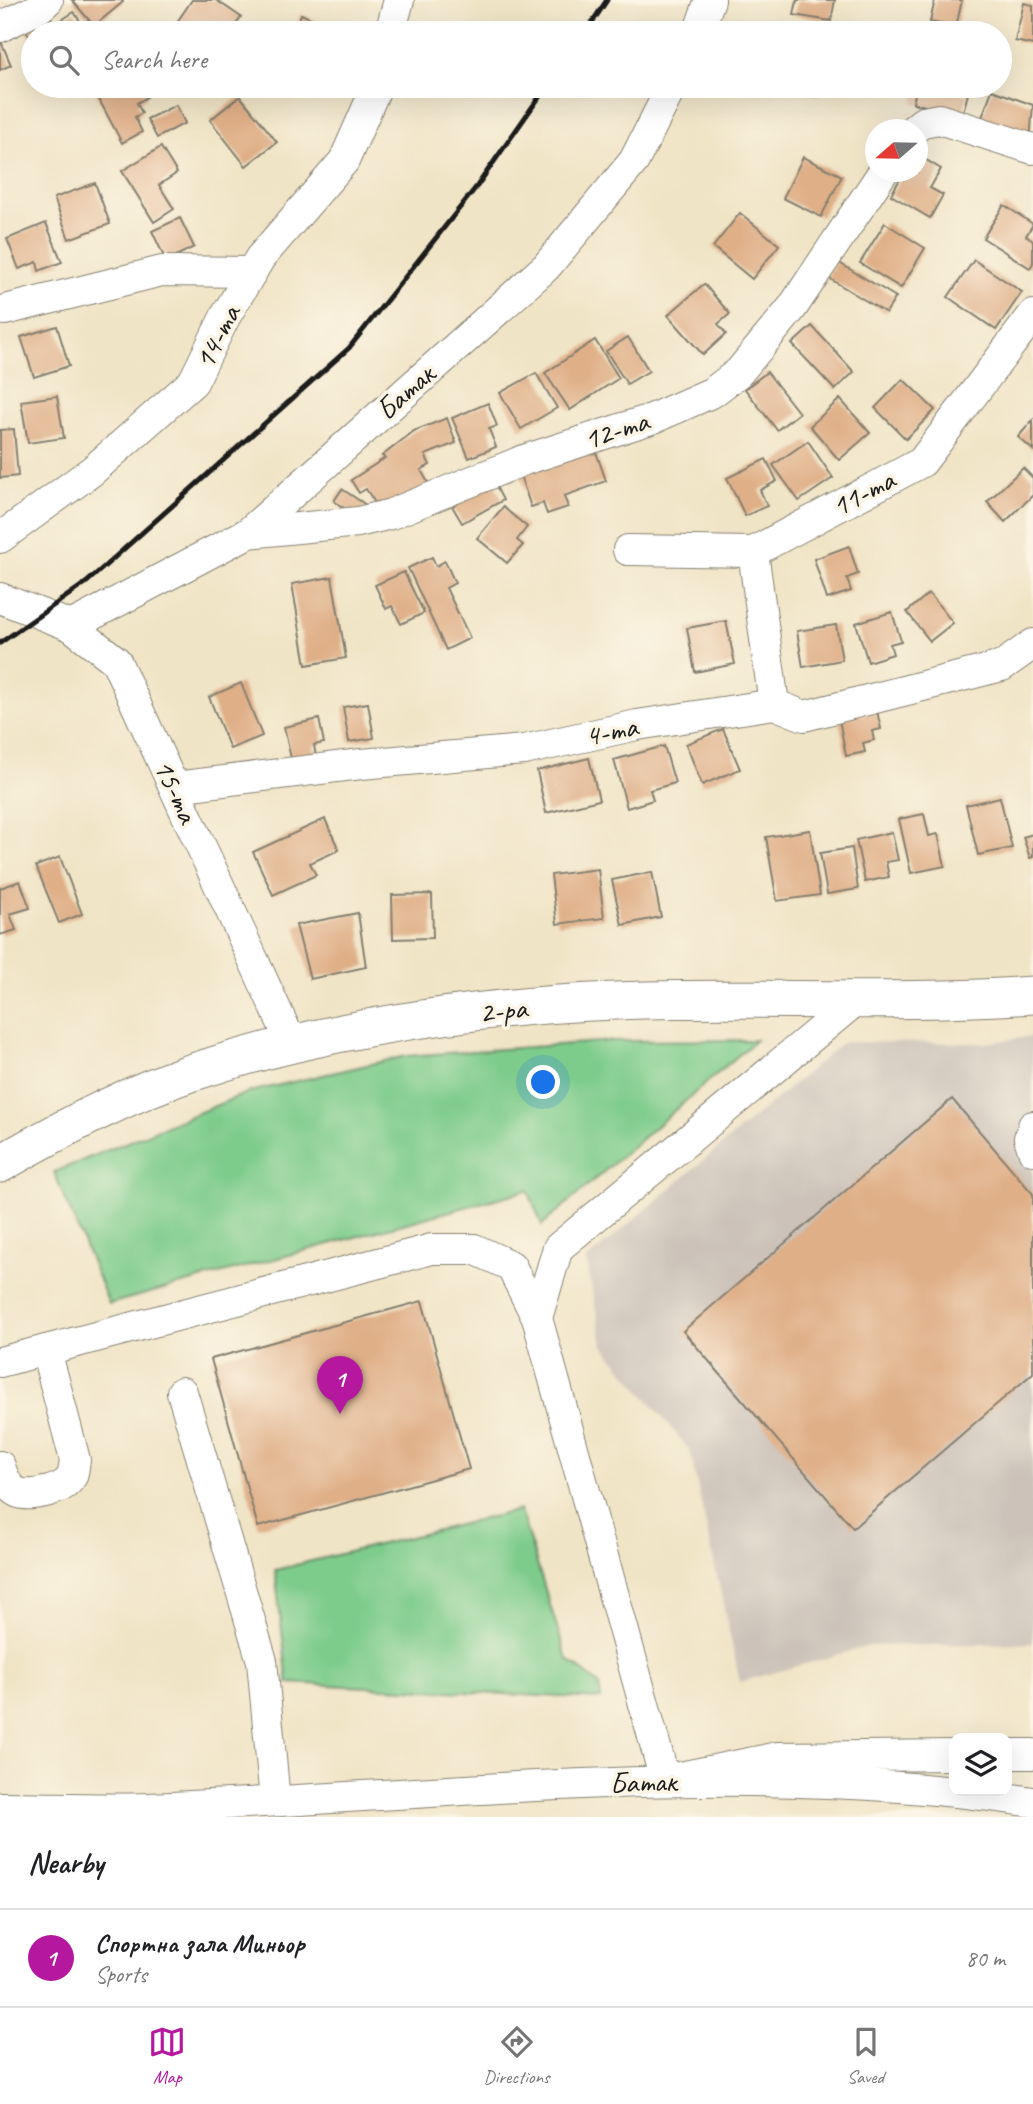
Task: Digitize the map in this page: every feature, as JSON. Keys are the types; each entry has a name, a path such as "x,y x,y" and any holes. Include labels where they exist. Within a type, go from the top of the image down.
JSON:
{"main road":[{"name":"2-ра","path":"0,1164 91,1115 185,1075 292,1042 447,1016 559,1004 718,999 854,1002 1033,995"}],"street":[{"path":"0,27 39,8 48,0"},
{"path":"393,21 399,0"},
{"path":"702,21 710,0"},
{"name":"14-та","path":"0,538 92,471 193,382 225,317 252,272 344,161 372,98"},
{"name":"Батак","path":"71,626 248,533 546,267 634,161 666,98"},
{"path":"928,121 939,119 1033,149"},
{"name":"12-та","path":"248,533 358,522 391,514 524,460 654,418 713,393 738,372 792,308 876,182"},
{"path":"5,310 162,271 252,272"},
{"name":"11-та","path":"628,550 753,552 922,462 1033,315"},
{"path":"753,552 774,704"},
{"name":"15-та","path":"0,598 71,626 116,661 292,1042"},
{"name":"4-та","path":"175,788 361,765 524,750 636,724 774,704 804,716 816,714 1002,666 1033,644"},
{"path":"537,1318 558,1248 854,1002"},
{"path":"1033,1126 1029,1138 1033,1150"},
{"path":"0,1362 432,1249 474,1249 511,1266 537,1318 665,1780 778,1757 949,1755"},
{"path":"0,1466 4,1479 16,1492 27,1496 62,1487 71,1477 75,1460 46,1350"},
{"path":"182,1392 262,1661 275,1801"},
{"path":"1012,1754 1033,1754"},
{"name":"Батак","path":"0,1807 146,1813 275,1801 665,1780 828,1782 1033,1802"}],"shaded area":[{"path":"1033,1036 1033,1643 869,1646 740,1682 690,1451 603,1345 586,1260 843,1042 986,1043"}],"green space":[{"path":"756,1040 542,1225 528,1190 109,1304 54,1172 249,1092 406,1056 613,1041"},
{"path":"520,1510 567,1659 599,1684 601,1699 288,1683 275,1570"}],"building":[{"path":"72,0 123,2 100,21 90,21"},
{"path":"192,0 216,0 241,17 238,21 178,21"},
{"path":"797,0 835,0 831,21 794,15"},
{"path":"935,0 962,0 957,21 930,21"},
{"path":"1024,3 1033,5 1033,45 1015,41"},
{"path":"46,11 53,21 31,21"},
{"path":"74,12 80,21 60,21"},
{"path":"301,14 317,21 298,21"},
{"path":"0,39 11,65 0,70"},
{"path":"1012,97 1033,105 1030,141 980,123 989,98"},
{"path":"98,98 145,98 137,103 142,113 135,117 142,132 122,143"},
{"path":"238,98 242,98 277,142 246,166 210,120"},
{"path":"914,98 967,98 962,115 913,103"},
{"path":"176,105 185,123 157,138 147,119"},
{"path":"161,147 177,173 159,185 174,209 154,222 122,171"},
{"path":"803,157 842,176 821,217 783,198"},
{"path":"928,161 941,169 930,188 943,195 930,218 891,195 898,182 928,182"},
{"path":"95,183 110,224 69,239 54,198"},
{"path":"1004,205 1033,224 1026,236 1033,240 1033,263 1030,268 983,238"},
{"path":"740,213 779,245 752,279 713,247"},
{"path":"180,218 194,247 166,261 152,231"},
{"path":"46,223 62,262 39,271 37,262 19,269 7,239"},
{"path":"885,223 925,248 901,288 860,263"},
{"path":"974,260 1022,292 996,330 948,297"},
{"path":"836,261 896,297 886,313 827,277"},
{"path":"704,284 730,314 718,324 726,334 703,355 668,315"},
{"path":"57,326 69,366 34,377 21,337"},
{"path":"812,326 854,372 835,390 792,344"},
{"path":"628,337 649,371 627,384 606,351"},
{"path":"595,340 619,378 570,410 545,373"},
{"path":"767,372 799,413 777,430 745,389"},
{"path":"536,373 557,408 521,429 500,393"},
{"path":"903,379 935,410 906,439 875,408"},
{"path":"57,396 64,438 28,443 21,401"},
{"path":"840,399 870,433 839,460 810,426"},
{"path":"488,403 497,426 489,429 496,447 469,458 452,418"},
{"path":"447,418 456,443 425,455 430,465 421,470 433,492 381,512 366,489 359,493 351,480 385,458 382,456 414,431"},
{"path":"1033,420 1033,450 1018,437"},
{"path":"14,429 18,476 0,478 0,430"},
{"path":"808,441 833,478 799,501 773,465"},
{"path":"595,449 606,481 564,496 568,507 547,514 543,503 531,507 520,475"},
{"path":"766,459 777,481 760,490 767,506 745,516 727,478"},
{"path":"1023,468 1033,478 1033,495 1005,522 987,502"},
{"path":"494,483 503,500 462,523 452,506"},
{"path":"342,489 366,505 357,517 334,501"},
{"path":"503,507 527,527 517,540 523,545 507,563 477,538"},
{"path":"849,546 858,574 847,578 851,591 827,599 814,559"},
{"path":"432,557 436,566 445,561 455,583 446,588 470,638 446,650 408,568"},
{"path":"404,572 424,613 401,624 392,606 386,609 375,585"},
{"path":"332,577 346,658 306,665 292,584"},
{"path":"929,593 953,623 930,641 907,612"},
{"path":"892,612 901,641 890,644 893,654 868,662 856,623"},
{"path":"726,621 735,664 695,672 687,628"},
{"path":"836,625 842,660 803,667 797,631"},
{"path":"241,683 262,736 230,749 209,697"},
{"path":"368,703 374,738 349,742 343,707"},
{"path":"877,711 881,729 872,731 874,740 863,743 865,752 846,756 839,719"},
{"path":"319,719 324,743 314,745 316,757 292,763 284,727"},
{"path":"723,729 740,769 702,785 686,744"},
{"path":"664,746 675,783 650,790 653,800 627,808 614,760"},
{"path":"589,758 599,800 546,813 537,771"},
{"path":"1000,797 1012,848 978,855 966,805"},
{"path":"924,814 929,836 938,834 945,866 911,873 899,819"},
{"path":"325,819 339,850 310,863 316,875 273,895 253,852"},
{"path":"810,830 820,895 777,901 766,837"},
{"path":"892,832 898,860 886,862 889,877 865,882 856,840"},
{"path":"1033,834 1033,857 1030,858 1023,837"},
{"path":"852,848 858,889 827,894 820,853"},
{"path":"60,857 82,914 59,923 36,866"},
{"path":"598,869 604,918 557,924 551,875"},
{"path":"652,872 661,917 622,925 612,880"},
{"path":"20,881 30,908 10,914 16,930 0,935 0,888"},
{"path":"432,894 433,938 393,939 392,895"},
{"path":"358,913 366,967 310,979 296,925"},
{"path":"952,1099 1033,1194 1033,1373 853,1528 683,1331"},
{"path":"422,1301 469,1469 258,1527 211,1359"}],"railway":[{"path":"593,21 607,0"},
{"path":"0,643 87,582 349,348 477,186 539,98"}],"place":[{"name":"Спортна зала Миньор","path":"340,1414"}]}
